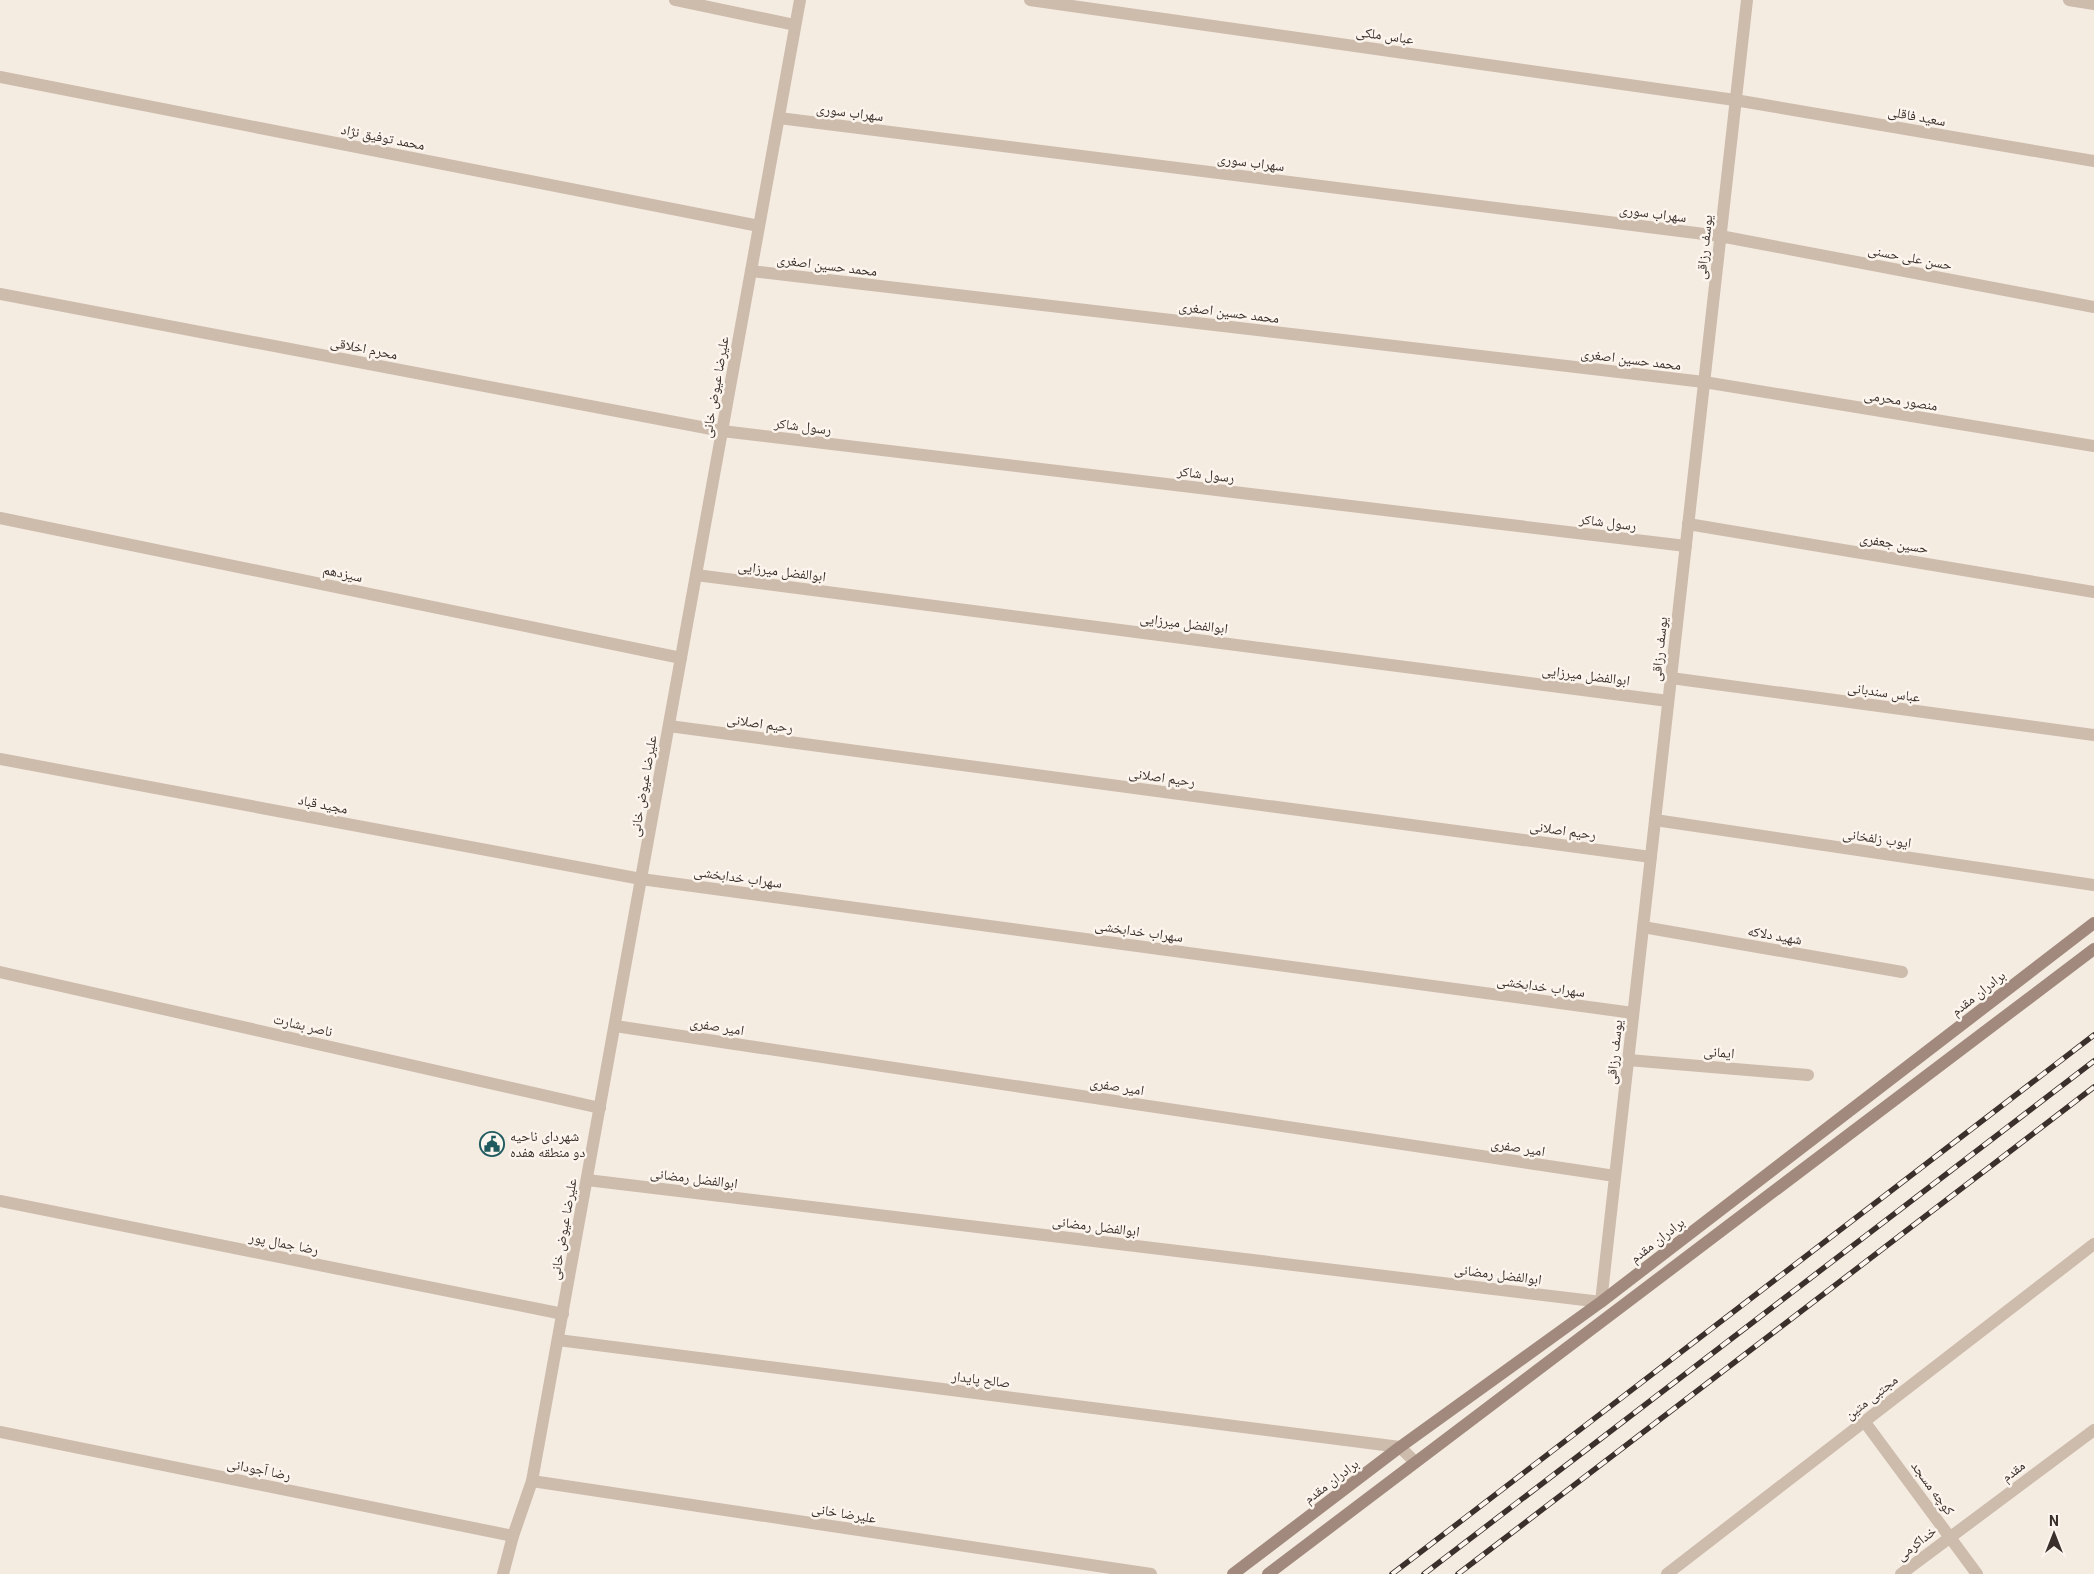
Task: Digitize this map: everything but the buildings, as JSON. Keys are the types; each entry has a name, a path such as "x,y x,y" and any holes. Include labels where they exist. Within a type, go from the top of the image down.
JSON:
{"main road":[{"name":"برادران مقدم","path":"1232,1574 1400,1447 1601,1302 2094,923"},
{"path":"1268,1574 2094,949"}],"street":[{"path":"674,0 795,25"},
{"name":"علیرضا عیوض خانی","path":"503,1574 513,1536 532,1481 800,0"},
{"name":"عباس ملکی","path":"1030,0 1735,100"},
{"name":"یوسف رزاقی","path":"1601,1302 1747,0"},
{"path":"2069,0 2094,4"},
{"name":"محمد توفیق ‌نژاد","path":"0,77 759,226"},
{"name":"سعید فاقلی","path":"1735,100 2094,162"},
{"name":"سهراب سوری","path":"779,118 1720,236"},
{"name":"حسن علی حسنی","path":"1720,236 2094,307"},
{"name":"محمد حسین اصغری","path":"751,271 1704,382"},
{"name":"محرم اخلاقی","path":"0,294 722,431"},
{"name":"منصور محرمی","path":"1704,382 2094,446"},
{"name":"رسول شاکر","path":"722,431 1686,546"},
{"name":"سیزدهم","path":"0,518 681,658"},
{"name":"حسین جعفری","path":"1688,524 2094,592"},
{"name":"ابوالفضل میرزایی","path":"696,575 1668,701"},
{"name":"عباس سندبانی","path":"1671,678 2094,735"},
{"name":"رحیم اصلانی","path":"669,726 1651,857"},
{"name":"مجید قباد","path":"0,759 641,879"},
{"name":"ایوب زلفخانی","path":"1655,820 2094,885"},
{"name":"سهراب خدابخشی","path":"641,879 1633,1014"},
{"name":"شهید دلاکه","path":"1643,926 1902,972"},
{"name":"ناصر بشارت","path":"0,972 600,1108"},
{"name":"امیر صفری","path":"615,1026 1615,1176"},
{"name":"ایمانی","path":"1628,1060 1808,1075"},
{"name":"ابوالفضل رمضانی","path":"587,1180 1601,1302"},
{"name":"رضا جمال پور","path":"0,1201 563,1314"},
{"name":"مجتبی متین","path":"1667,1574 2094,1244"},
{"path":"1601,1302 1608,1317"},
{"name":"صالح پایدار","path":"558,1340 1400,1447"},
{"name":"کوچه مسجد","path":"1864,1421 1978,1574"},
{"name":"مقدم","path":"1950,1536 2094,1430"},
{"name":"رضا آجودانی","path":"0,1432 513,1536"},
{"path":"1400,1447 1415,1462"},
{"name":"علیرضا خانی","path":"532,1481 1151,1574"},
{"name":"خداکرمی","path":"1901,1574 1950,1536"}],"railway":[{"path":"1392,1574 2094,1035"},
{"path":"1424,1574 2094,1061"},
{"path":"1458,1574 2094,1087"}],"place":[{"name":"شهردای ناحیه دو منطقه هفده","path":"492,1144"}]}
